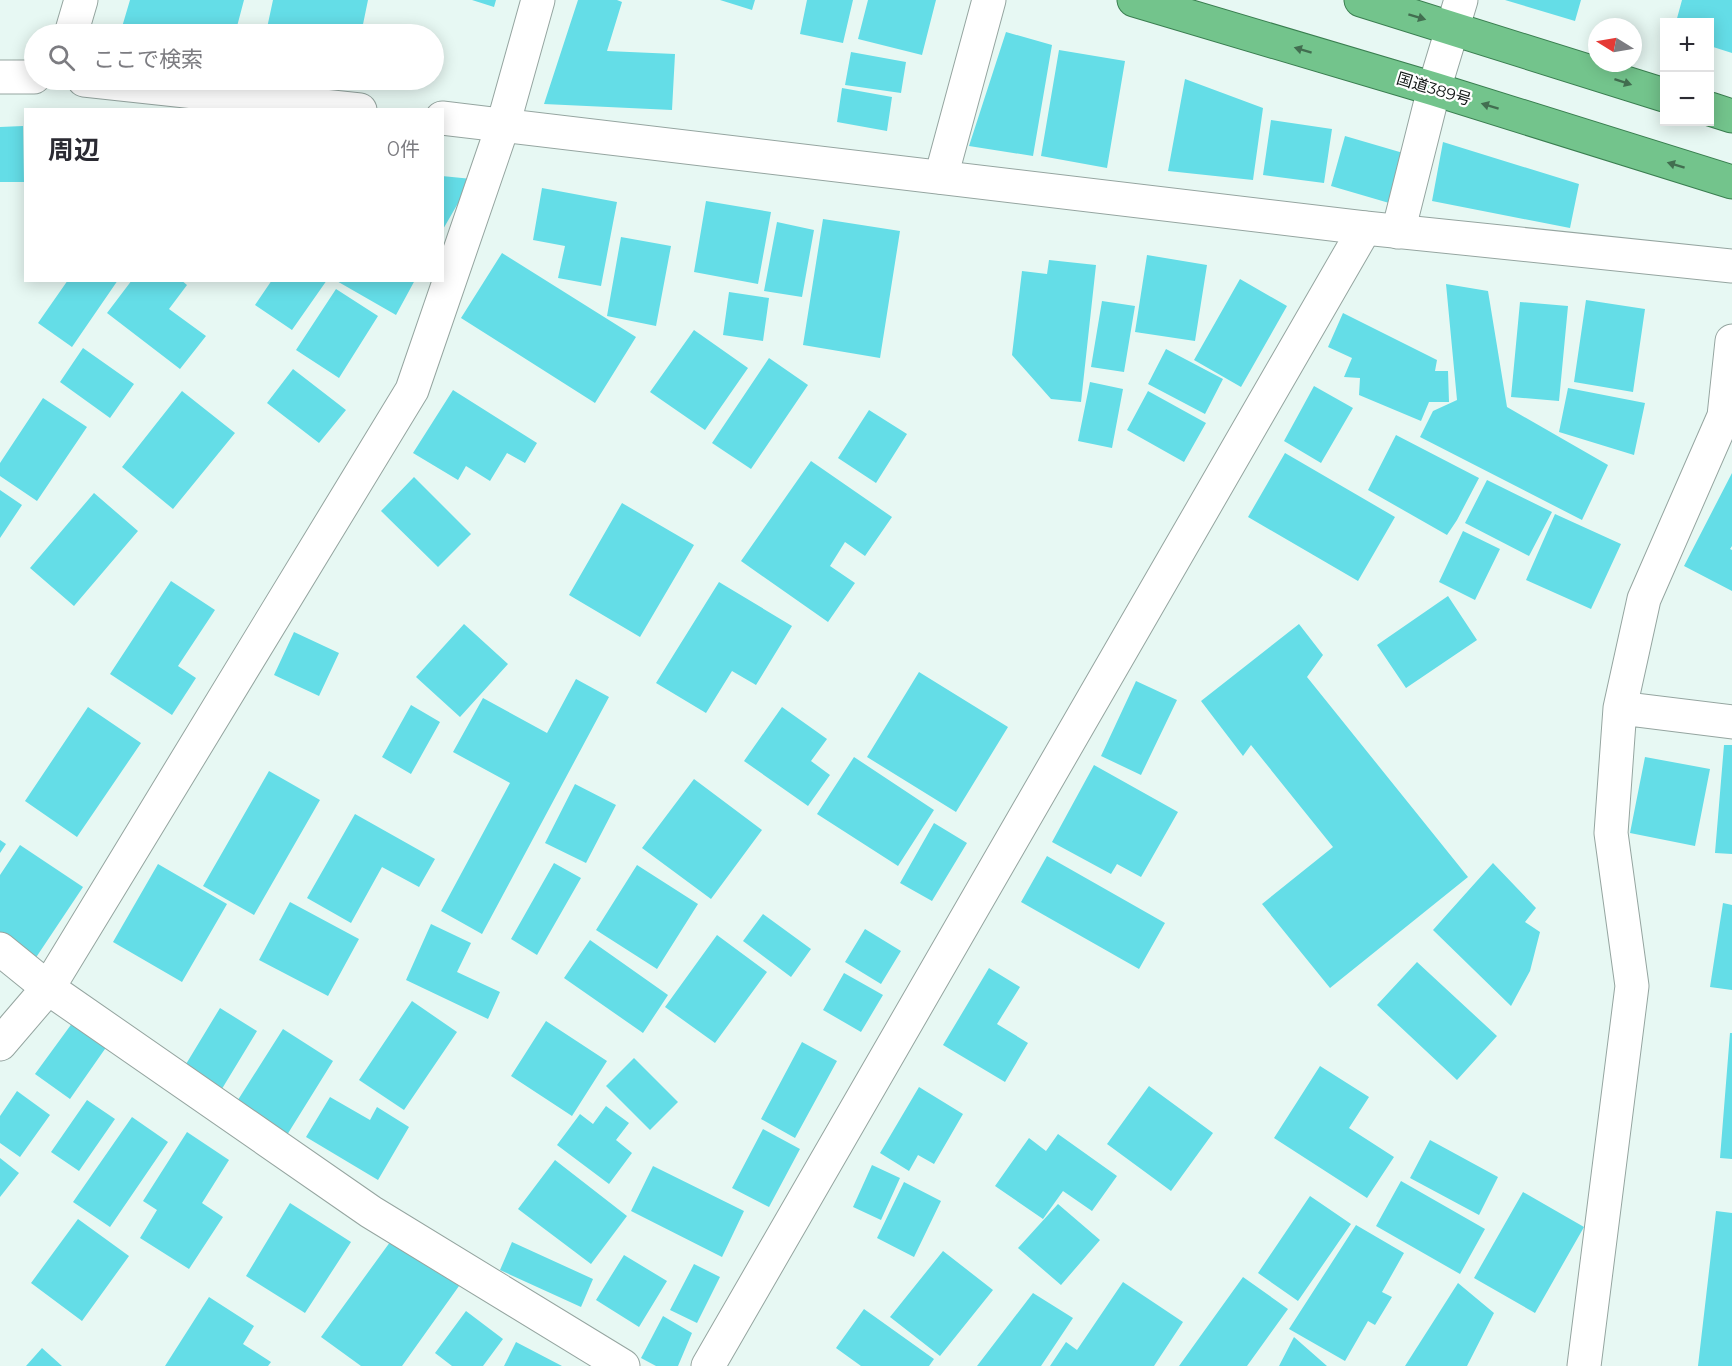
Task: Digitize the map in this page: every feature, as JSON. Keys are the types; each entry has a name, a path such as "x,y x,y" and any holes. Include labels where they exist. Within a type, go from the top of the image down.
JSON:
{"highway":[{"name":"国道389号","path":"1134,0 1434,89 1732,182"},
{"path":"1361,0 1457,14 1660,93"},
{"path":"1714,110 1732,116"}],"street":[{"path":"74,24 81,0"},
{"path":"0,1044 48,987 412,390 503,125 538,0"},
{"path":"941,177 989,0"},
{"path":"1398,232 1434,89 1457,14"},
{"path":"0,77 24,77"},
{"path":"176,90 342,108"},
{"path":"444,118 1398,232 1732,266"},
{"path":"708,1366 1365,228"},
{"path":"1584,1366 1632,986 1611,833 1620,708 1644,599 1724,416 1732,341"},
{"path":"1620,708 1732,722"},
{"path":"0,949 48,987 371,1212 623,1366"}],"building":[{"path":"130,0 244,0 238,24 123,24"},
{"path":"273,0 368,0 363,24 268,24"},
{"path":"472,0 496,0 494,7"},
{"path":"578,0 622,2 607,51 675,54 672,110 544,104"},
{"path":"720,0 755,0 752,10"},
{"path":"807,0 853,0 843,43 800,34"},
{"path":"868,0 936,0 922,55 858,39"},
{"path":"1505,0 1581,0 1575,21"},
{"path":"1682,0 1732,0 1732,53 1714,47 1714,18 1677,18"},
{"path":"1006,32 1052,45 1033,156 969,146"},
{"path":"1059,50 1125,61 1107,168 1041,156"},
{"path":"851,52 906,62 901,93 845,85"},
{"path":"1185,79 1263,108 1253,180 1168,171"},
{"path":"842,88 892,97 887,131 837,122"},
{"path":"1271,120 1332,129 1324,183 1263,175"},
{"path":"23,126 24,182 0,182 0,127"},
{"path":"1345,136 1410,155 1396,205 1331,186"},
{"path":"1443,142 1579,184 1570,228 1432,201"},
{"path":"444,176 472,179 444,228"},
{"path":"542,188 617,202 601,286 558,278 565,246 533,240"},
{"path":"706,201 771,212 758,284 694,272"},
{"path":"823,219 900,231 880,358 803,345"},
{"path":"777,222 814,230 802,297 764,291"},
{"path":"621,237 671,246 656,326 607,316"},
{"path":"502,253 636,337 595,403 461,318"},
{"path":"1147,255 1207,265 1195,341 1135,332"},
{"path":"1049,260 1096,265 1081,402 1051,399 1012,355 1022,271 1047,274"},
{"path":"1240,279 1287,306 1241,387 1194,360"},
{"path":"67,282 117,282 72,347 38,323"},
{"path":"130,282 183,282 187,285 169,309 206,336 180,369 107,313"},
{"path":"271,282 326,282 292,330 255,305"},
{"path":"338,282 414,282 396,315"},
{"path":"1446,284 1488,291 1507,407 1608,465 1582,520 1420,437 1433,411 1457,400"},
{"path":"336,289 378,316 339,378 296,350"},
{"path":"729,292 769,298 763,341 723,335"},
{"path":"1586,300 1645,309 1633,392 1574,382"},
{"path":"1102,301 1135,306 1124,372 1091,367"},
{"path":"1520,302 1568,306 1559,401 1511,397"},
{"path":"1343,313 1437,360 1435,371 1448,371 1449,402 1429,402 1421,421 1359,395 1360,378 1344,377 1352,358 1328,347"},
{"path":"694,330 748,368 705,430 650,392"},
{"path":"83,348 134,384 110,418 60,382"},
{"path":"1166,349 1223,379 1205,414 1148,384"},
{"path":"769,358 808,385 751,469 712,443"},
{"path":"293,369 346,410 319,443 267,403"},
{"path":"1090,382 1123,389 1112,448 1078,441"},
{"path":"1314,386 1353,408 1321,463 1284,441"},
{"path":"1568,388 1645,403 1634,455 1559,432"},
{"path":"453,390 537,443 525,463 507,453 490,481 466,466 458,480 413,453"},
{"path":"182,391 235,433 173,509 122,467"},
{"path":"1148,391 1206,423 1184,462 1127,430"},
{"path":"43,398 87,427 37,501 0,476 0,463"},
{"path":"869,410 907,434 876,483 838,458"},
{"path":"1396,435 1479,478 1447,535 1368,490"},
{"path":"1285,453 1395,517 1358,581 1248,517"},
{"path":"811,461 892,517 865,556 845,542 830,566 855,583 828,622 741,561"},
{"path":"1732,473 1732,546 1730,549 1732,550 1732,591 1684,566"},
{"path":"414,477 471,534 438,567 381,511"},
{"path":"1487,480 1552,512 1529,556 1465,523"},
{"path":"0,490 22,505 0,538"},
{"path":"94,493 138,531 74,606 30,568"},
{"path":"622,503 694,545 640,637 569,595"},
{"path":"1555,514 1621,544 1591,609 1526,580"},
{"path":"1463,531 1500,549 1475,600 1439,582"},
{"path":"171,581 215,610 178,666 196,678 172,715 110,674"},
{"path":"719,582 792,626 756,685 732,671 706,713 656,683"},
{"path":"1448,596 1477,640 1406,688 1377,645"},
{"path":"464,624 508,664 460,717 416,677"},
{"path":"1299,624 1323,655 1307,677 1468,877 1330,988 1262,904 1333,847 1251,745 1243,756 1201,701"},
{"path":"294,632 339,653 319,696 274,675"},
{"path":"919,672 1008,727 956,812 867,757"},
{"path":"576,679 609,697 482,934 441,911 510,783 453,752 483,698 547,733"},
{"path":"1136,681 1177,700 1141,775 1101,756"},
{"path":"411,705 440,722 411,774 382,757"},
{"path":"88,707 141,743 77,837 25,801"},
{"path":"782,707 827,739 811,761 830,775 808,806 744,761"},
{"path":"1724,745 1732,745 1732,854 1715,853"},
{"path":"854,757 934,810 898,866 817,814"},
{"path":"1645,757 1710,769 1695,846 1630,833"},
{"path":"1094,765 1178,812 1141,877 1117,864 1111,874 1052,842"},
{"path":"269,771 320,800 254,915 203,886"},
{"path":"694,779 762,830 711,899 642,848"},
{"path":"575,784 616,805 586,863 545,843"},
{"path":"355,814 435,859 419,887 382,867 351,923 307,898"},
{"path":"934,823 967,843 932,901 900,883"},
{"path":"0,840 6,844 0,853"},
{"path":"20,845 83,887 33,962 0,940 0,875"},
{"path":"1047,856 1165,923 1139,969 1021,902"},
{"path":"554,863 581,878 537,955 511,939"},
{"path":"1493,863 1536,908 1525,922 1540,932 1530,971 1511,1006 1433,930"},
{"path":"158,864 227,904 182,982 113,942"},
{"path":"637,865 698,904 657,969 596,930"},
{"path":"290,902 359,939 328,996 259,960"},
{"path":"1723,903 1732,905 1732,990 1710,987"},
{"path":"763,914 811,949 791,977 743,941"},
{"path":"431,924 471,943 457,972 500,992 488,1019 406,980"},
{"path":"865,929 901,951 881,984 845,962"},
{"path":"717,935 767,972 715,1043 665,1007"},
{"path":"590,940 668,995 643,1033 564,978"},
{"path":"1417,962 1497,1036 1457,1080 1377,1005"},
{"path":"989,968 1020,987 997,1024 1028,1043 1005,1082 943,1045"},
{"path":"844,973 883,995 861,1032 823,1010"},
{"path":"412,1001 457,1032 404,1110 359,1080"},
{"path":"220,1008 257,1031 217,1097 180,1074"},
{"path":"81,1011 114,1036 70,1099 35,1074"},
{"path":"546,1021 607,1061 572,1116 511,1076"},
{"path":"283,1029 333,1061 287,1135 236,1103"},
{"path":"1730,1033 1732,1033 1732,1159 1720,1158"},
{"path":"802,1042 837,1061 795,1138 761,1119"},
{"path":"634,1058 678,1102 650,1130 606,1086"},
{"path":"1320,1066 1369,1097 1349,1128 1394,1157 1367,1198 1274,1138"},
{"path":"1149,1086 1213,1133 1171,1191 1107,1144"},
{"path":"919,1087 963,1114 934,1164 918,1155 909,1171 880,1153"},
{"path":"17,1091 50,1115 20,1157 0,1143 0,1116"},
{"path":"330,1097 370,1120 377,1107 409,1127 378,1180 306,1137"},
{"path":"87,1100 115,1119 79,1171 51,1152"},
{"path":"606,1106 629,1123 616,1140 632,1153 609,1184 557,1145 580,1114 593,1124"},
{"path":"132,1117 168,1142 110,1227 73,1202"},
{"path":"763,1129 800,1149 769,1207 732,1188"},
{"path":"187,1132 229,1160 202,1203 223,1217 189,1269 140,1238 157,1210 143,1201"},
{"path":"1058,1134 1117,1176 1092,1211 1063,1191 1043,1219 995,1186 1029,1138 1046,1151"},
{"path":"1430,1140 1498,1177 1479,1215 1410,1178"},
{"path":"0,1158 19,1173 0,1197"},
{"path":"555,1160 627,1216 591,1264 518,1209"},
{"path":"872,1165 900,1178 881,1220 853,1207"},
{"path":"653,1166 744,1211 722,1257 631,1211"},
{"path":"1401,1181 1485,1229 1460,1274 1376,1226"},
{"path":"904,1182 941,1201 914,1257 877,1238"},
{"path":"1523,1192 1584,1227 1535,1313 1474,1278"},
{"path":"1310,1196 1351,1224 1298,1301 1258,1273"},
{"path":"290,1203 351,1242 305,1313 246,1276"},
{"path":"1058,1204 1100,1240 1061,1285 1018,1248"},
{"path":"1716,1211 1732,1213 1732,1366 1698,1366"},
{"path":"78,1219 129,1256 82,1321 31,1283"},
{"path":"1356,1225 1404,1253 1382,1292 1392,1297 1375,1325 1368,1321 1345,1361 1289,1329"},
{"path":"393,1238 459,1286 402,1366 361,1366 321,1337"},
{"path":"512,1242 593,1279 581,1307 500,1270"},
{"path":"943,1251 993,1290 940,1356 890,1317"},
{"path":"624,1255 667,1281 639,1327 596,1300"},
{"path":"694,1264 720,1277 697,1323 670,1310"},
{"path":"1243,1277 1288,1309 1247,1366 1179,1366"},
{"path":"1123,1282 1183,1322 1154,1366 1050,1366 1066,1342 1077,1350"},
{"path":"1458,1283 1494,1313 1467,1366 1405,1366"},
{"path":"1033,1293 1073,1318 1041,1366 977,1366"},
{"path":"209,1297 254,1326 243,1344 271,1362 268,1366 165,1366"},
{"path":"864,1309 934,1359 929,1366 861,1366 836,1348"},
{"path":"466,1311 503,1339 483,1366 452,1366 435,1353"},
{"path":"663,1316 692,1333 678,1366 656,1366 641,1358"},
{"path":"1294,1337 1327,1366 1279,1366"},
{"path":"516,1342 562,1366 504,1366"},
{"path":"42,1348 62,1366 26,1366"}]}
